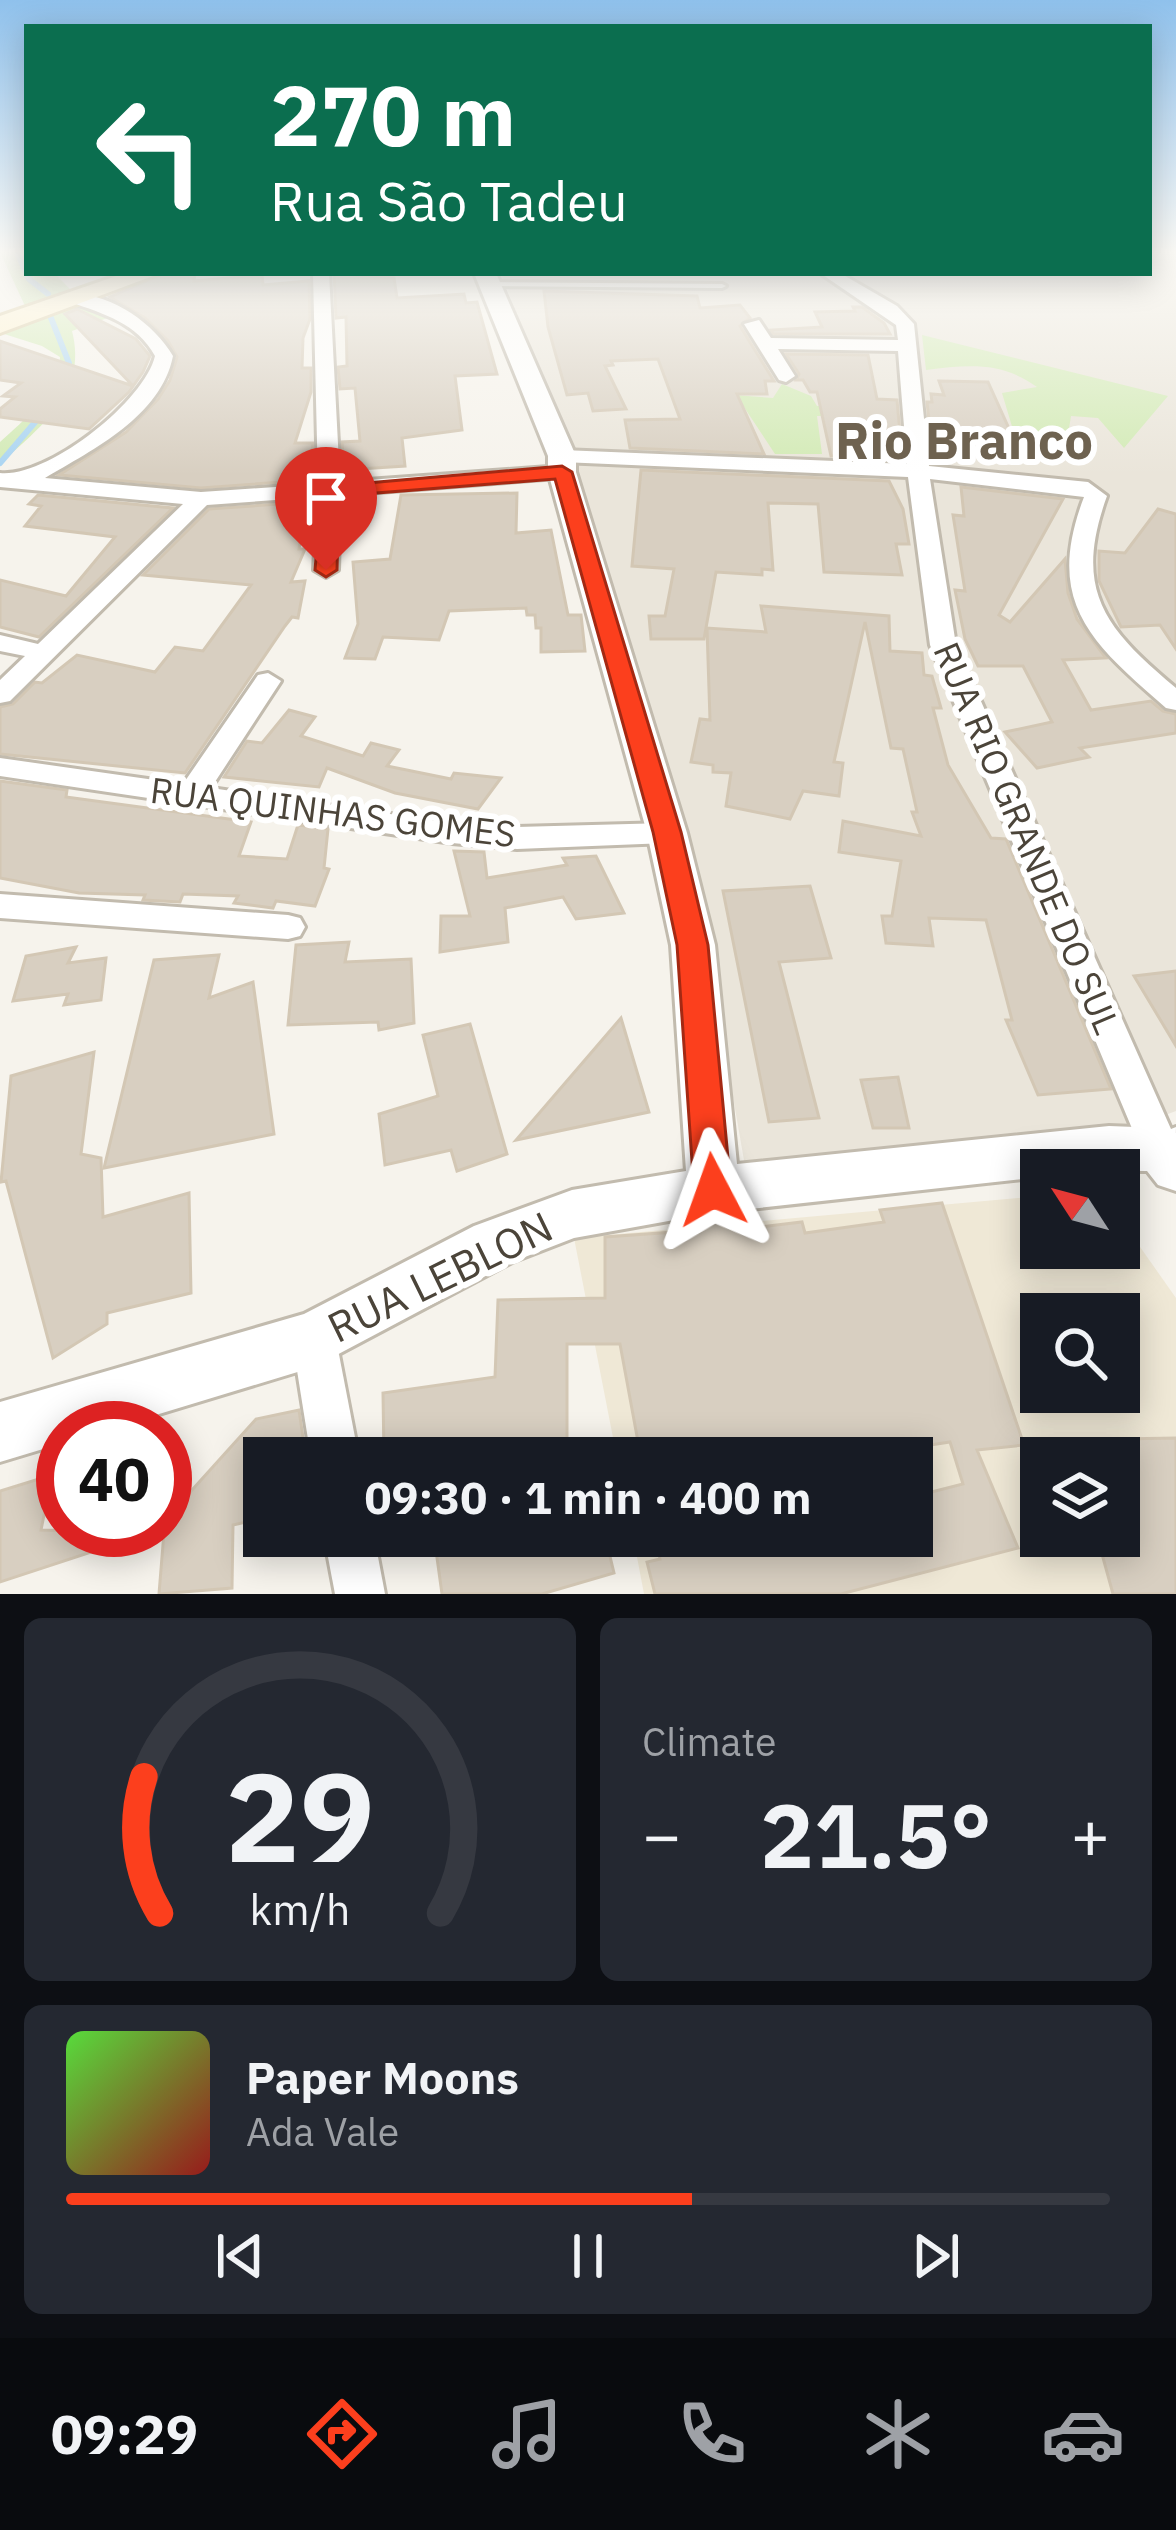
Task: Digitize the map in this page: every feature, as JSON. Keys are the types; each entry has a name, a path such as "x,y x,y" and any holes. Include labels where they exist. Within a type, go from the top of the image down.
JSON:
{"street":[{"path":"8,480 119,422 155,385 162,350 156,338 137,326"},
{"path":"323,326 329,491 326,570"},
{"path":"507,326 562,464 667,832 693,945 713,1190"},
{"path":"755,326 786,376"},
{"name":"RUA RIO GRANDE DO SUL","path":"904,326 934,616 943,645 1171,1154"},
{"path":"766,343 904,346"},
{"path":"8,480 201,499 329,491 562,464 862,466 1070,484 1096,496 1078,544 1079,584 1088,611 1117,651 1176,702"},
{"path":"0,695 201,499"},
{"path":"0,643 45,653"},
{"path":"191,795 268,681"},
{"name":"RUA QUINHAS GOMES","path":"0,767 518,838 667,832"},
{"path":"0,906 288,927"},
{"name":"RUA LEBLON","path":"0,1432 314,1339 493,1244 572,1214 713,1190 1109,1148 1171,1154"},
{"path":"314,1339 331,1437"},
{"path":"353,1557 360,1594"}],"shaded area":[{"path":"521,326 1176,326 1176,1111 1102,1138 745,1166 686,828 567,448"},
{"path":"1020,1198 1020,1269 1140,1269 1140,1247 1176,1298 1176,1594 644,1594 637,1557 933,1557 933,1437 613,1437 574,1238"}],"green space":[{"path":"18,326 85,326 72,331 75,353 67,390 45,422 0,464 0,442 47,393 60,357 1,333"},
{"path":"922,335 1168,396 1124,448 1098,418 1071,416 1064,460 1022,460 1002,393 1037,387 997,369 926,370"},
{"path":"782,384 811,396 817,406 845,406 850,416 817,416 822,454 775,454 742,404 711,403 734,395 773,398"}],"building":[{"path":"77,326 111,326 136,339 150,356 143,372 129,392 89,429 0,417 0,409 15,397 3,396 21,383 0,380 0,341 133,386"},
{"path":"153,326 307,326 302,368 311,368 311,392 295,443 313,443 309,480 201,488 59,475 126,432 158,399 177,357"},
{"path":"346,326 484,326 497,374 455,376 462,430 402,438 405,466 344,470 342,442 360,441 355,388 340,389 338,367 347,366"},
{"path":"740,326 774,381 765,381 767,394 737,394 764,454 630,448 625,420 680,419 658,359 611,361 613,365 605,366 626,409 593,411 588,393 567,395 548,327"},
{"path":"886,326 890,334 773,334 771,330"},
{"path":"786,354 868,355 877,399 897,400 902,455 831,456 817,392 796,380 799,374"},
{"path":"939,381 988,382 1015,442 930,430 927,402 932,402 931,394 944,395"},
{"path":"641,470 889,481 903,509 909,544 896,544 902,575 824,572 818,504 768,503 773,570 762,569 762,575 716,572 704,639 651,639 649,616 665,616 674,569 632,566"},
{"path":"961,487 1063,499 999,615 1010,622 1065,559 1068,593 1077,619 1106,658 1063,660 1091,710 1151,701 1176,714 1176,733 1080,748 1089,757 1037,768 1005,732 1052,722 1023,666 978,666 965,639 955,590 965,591 953,515 964,516"},
{"path":"517,493 516,533 551,530 568,615 581,615 585,651 541,652 541,628 536,628 535,615 527,615 526,608 449,611 439,640 383,637 375,659 345,658 358,624 353,562 390,559 401,495"},
{"path":"38,495 173,508 39,637 0,627 0,580 66,596 115,537 25,526 41,506 29,504"},
{"path":"307,502 299,549 305,549 291,582 305,581 298,618 292,617 285,626 185,773 0,754 0,707 13,704 35,682 42,683 77,655 155,672 175,647 203,651 251,585 143,575 209,509"},
{"path":"1158,509 1176,514 1176,649 1160,625 1121,627 1099,581 1099,551 1125,553"},
{"path":"761,606 889,616 890,651 922,653 924,675 932,676 941,708 933,708 948,765 991,838 1006,839 1111,1089 1038,1095 1006,1020 1012,1020 986,920 929,918 933,946 886,943 882,916 892,916 901,861 839,852 843,821 921,836 912,812 917,812 903,749 891,748 865,622 834,762 843,763 839,796 803,791 790,819 726,806 731,773 713,772 713,765 691,762 700,719 710,720 707,628 766,632"},
{"path":"289,710 315,717 301,736 363,756 371,743 399,750 387,766 451,779 454,773 501,778 478,809 395,793 327,768 319,787 224,777 247,741 262,743"},
{"path":"0,781 67,790 66,797 251,822 239,856 287,859 298,825 328,829 324,868 329,869 315,906 276,901 273,908 234,903 238,896 183,894 180,902 143,900 145,895 79,893 0,878"},
{"path":"454,851 484,852 487,878 567,865 563,858 596,856 624,913 576,919 563,897 505,908 508,942 440,952 441,916 470,916"},
{"path":"810,886 831,958 779,962 819,1118 769,1122 723,891"},
{"path":"349,942 345,962 411,959 414,1023 379,1030 378,1022 288,1025 296,945"},
{"path":"76,947 68,963 106,958 101,1000 64,1005 68,994 13,1001 26,956"},
{"path":"219,955 209,998 253,982 274,1134 104,1168 154,960"},
{"path":"1176,971 1176,1046 1134,976"},
{"path":"621,1018 649,1112 516,1140"},
{"path":"470,1024 507,1154 457,1171 451,1150 385,1165 379,1114 438,1096 423,1035"},
{"path":"94,1052 81,1154 101,1158 103,1217 189,1193 191,1293 107,1313 107,1324 53,1358 6,1181 1,1182 11,1076"},
{"path":"898,1077 909,1128 873,1128 861,1080"},
{"path":"942,1203 1021,1437 1020,1445 977,1450 1018,1548 841,1594 655,1594 647,1562 660,1557 933,1557 933,1492 963,1484 950,1442 933,1445 933,1437 637,1437 620,1344 567,1344 567,1437 384,1437 383,1393 495,1377 498,1300 605,1298 605,1237 674,1232 673,1225 739,1216 742,1229 802,1222 805,1233 884,1222 880,1210"},
{"path":"299,1410 303,1437 243,1437 243,1523 233,1525 232,1588 159,1594 162,1557 192,1557 192,1490 256,1419"},
{"path":"1176,1438 1176,1594 1113,1594 1103,1557 1140,1557 1140,1439"},
{"path":"36,1480 36,1557 76,1557 0,1582 0,1491"},
{"path":"437,1557 610,1557 614,1573 542,1594 442,1594"}],"waterway":[{"path":"54,326 69,363 66,373"},
{"path":"0,463 43,413"}],"district":[{"name":"Rio Branco","path":"964,441"}],"route":[{"path":"326,570 329,491 562,472 667,832 693,945 713,1190"}]}
